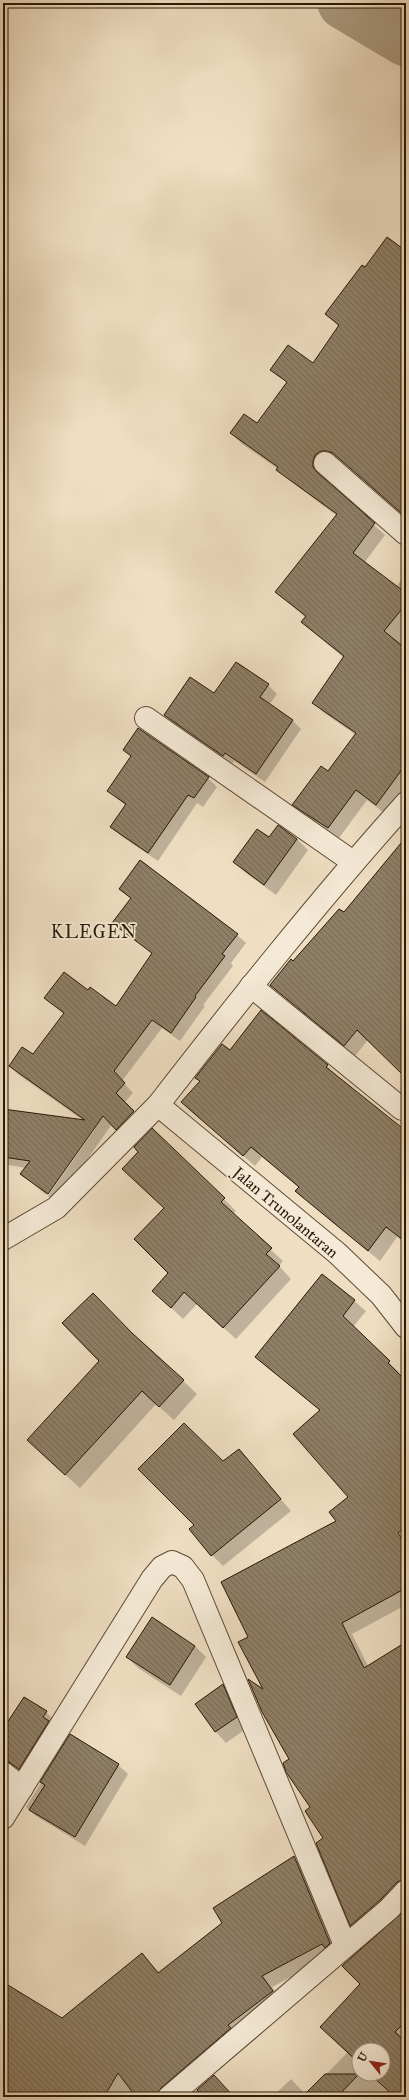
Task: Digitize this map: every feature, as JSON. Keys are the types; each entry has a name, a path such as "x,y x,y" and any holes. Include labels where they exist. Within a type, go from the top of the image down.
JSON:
{"street":[{"path":"325,463 406,534"},
{"path":"146,718 353,862"},
{"path":"3,1238 56,1208 158,1105 251,986 353,862 406,803"},
{"path":"251,986 402,1109"},
{"name":"Jalan Trunolantaran","path":"158,1105 337,1253 381,1296 406,1327"},
{"path":"3,1818 152,1579 162,1567 172,1562 183,1567 194,1580 345,1945"},
{"path":"3,1773 22,1788"},
{"path":"169,2097 345,1945 389,1909 406,1891"}],"building":[{"path":"387,237 406,251 406,517 333,453 321,451 315,455 313,467 375,523 353,553 406,593 406,604 384,631 406,649 406,764 376,805 356,790 328,828 292,805 321,766 328,771 356,733 312,703 344,656 301,622 306,616 275,592 337,514 276,470 278,467 230,433 244,414 257,423 287,382 270,370 288,345 313,363 339,325 325,314 362,265 365,267"},
{"path":"236,662 269,684 260,697 293,720 256,774 225,753 223,756 164,715 190,677 214,693"},
{"path":"138,728 209,777 194,798 188,795 148,853 110,827 126,804 107,791 131,756 123,750"},
{"path":"278,825 297,839 264,885 233,862 257,829 269,837"},
{"path":"406,837 406,1078 357,1030 344,1046 270,985 291,959 293,961 339,909 344,912"},
{"path":"140,860 238,934 222,954 225,956 195,996 196,997 171,1033 152,1020 114,1071 125,1083 116,1093 134,1111 116,1130 103,1116 48,1194 20,1174 30,1161 3,1157 3,1109 85,1120 9,1066 22,1047 33,1054 64,1013 44,998 64,972 88,990 90,987 116,1006 152,953 112,923 131,898 119,889"},
{"path":"261,1010 328,1065 326,1067 406,1131 406,1242 386,1227 368,1251 295,1191 299,1187 251,1147 243,1156 181,1102 200,1081 195,1078 222,1044 230,1050"},
{"path":"152,1128 225,1198 221,1202 272,1248 266,1254 280,1266 223,1328 184,1292 171,1308 152,1291 168,1273 134,1239 164,1208 122,1169 138,1152 134,1147"},
{"path":"322,1274 355,1300 343,1316 390,1361 388,1363 406,1381 406,1526 398,1533 406,1545 406,1588 342,1623 364,1668 406,1642 406,1879 397,1882 380,1900 350,1926 316,1843 323,1838 305,1811 310,1807 286,1772 283,1763 289,1759 262,1712 248,1679 263,1689 238,1642 248,1637 221,1582 336,1521 329,1512 348,1497 293,1434 320,1410 255,1357"},
{"path":"93,1293 132,1333 184,1380 159,1407 142,1391 65,1475 27,1440 99,1361 62,1323"},
{"path":"184,1423 223,1461 239,1449 281,1499 211,1556 189,1529 194,1525 138,1469"},
{"path":"152,1617 195,1646 170,1685 126,1657"},
{"path":"223,1684 237,1717 215,1732 195,1704"},
{"path":"24,1697 47,1711 43,1717 49,1721 19,1769 3,1758 3,1729"},
{"path":"70,1734 119,1764 75,1837 29,1810 45,1785 40,1782"},
{"path":"294,1856 330,1943 325,1948 322,1944 262,1976 273,1991 228,2025 231,2028 161,2088 157,2097 136,2097 118,2073 104,2097 3,2097 3,1982 62,2018 142,1953 158,1973 222,1923 213,1908"},
{"path":"406,1909 406,2021 395,2032 406,2042 406,2097 395,2097 379,2082 391,2082 391,2042 351,2042 351,2056 320,2027 360,1984 342,1966"},
{"path":"325,2074 351,2074 351,2082 337,2097 302,2097"},
{"path":"214,2075 234,2097 203,2097 197,2090"}],"waterway":[{"path":"344,3 406,40"}],"district":[{"name":"KLEGEN","path":"94,932"}]}
